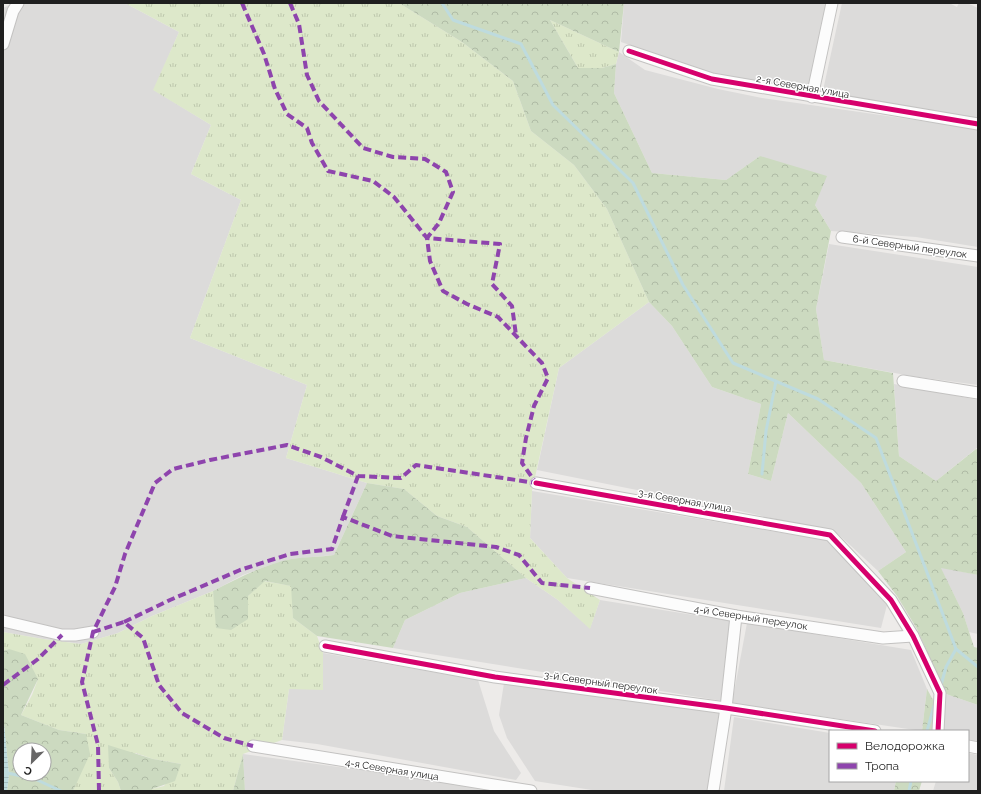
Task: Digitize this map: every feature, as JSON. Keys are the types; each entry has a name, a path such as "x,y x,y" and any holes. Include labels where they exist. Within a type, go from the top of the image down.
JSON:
{"street":[{"path":"812,97 832,3"},
{"path":"3,44 11,10"},
{"name":"2-я Северная улица","path":"629,51 712,79 978,124"},
{"name":"6-й Северный переулок","path":"842,237 978,256"},
{"path":"903,381 978,393"},
{"name":"3-я Северная улица","path":"536,483 830,534 891,600 913,636"},
{"name":"4-й Северный переулок","path":"590,588 736,616 883,638 913,636"},
{"path":"713,791 726,708 736,616"},
{"path":"3,621 62,635 93,632"},
{"path":"913,636 940,693 938,730"},
{"name":"3-й Северный переулок","path":"325,646 495,677 726,708 869,730"},
{"name":"4-я Северная улица","path":"253,746 531,791"}],"shaded area":[{"path":"13,3 125,3 179,32 154,90 211,125 191,174 241,200 190,338 307,385 286,458 367,483 334,555 291,559 270,565 243,575 213,591 152,616 118,633 81,644 3,632 3,8"},
{"path":"624,3 827,3 808,92 714,74 621,42"},
{"path":"842,3 949,3 957,7 959,3 967,3 978,8 978,119 822,95"},
{"path":"619,52 645,70 718,89 762,98 978,129 978,247 916,237 831,231 815,205 760,156 726,180 652,173 614,93 616,64"},
{"path":"829,244 978,267 978,385 911,376 824,360 816,309"},
{"path":"649,302 672,326 712,387 761,404 748,474 771,481 788,413 861,483 906,552 878,571 837,533 727,508 537,470 559,368"},
{"path":"894,384 978,400 978,447 936,481 899,456"},
{"path":"532,491 831,541 887,605 881,628 567,578 530,538"},
{"path":"940,567 978,575 978,634 969,632 963,613"},
{"path":"526,578 558,600 590,628 600,600 731,621 723,701 393,648 405,620 460,593"},
{"path":"747,623 911,650 927,689 922,730 732,703"},
{"path":"323,653 478,680 494,731 521,773 516,780 317,744 282,740 289,689 323,689"},
{"path":"504,683 725,714 710,791 598,791 535,781 507,738 499,715"},
{"path":"946,694 978,705 978,744 969,742 969,730 942,730"},
{"path":"734,717 829,733 829,782 896,782 894,791 724,791"},
{"path":"969,753 978,755 978,791 933,791 936,782 969,782"},
{"path":"243,754 456,783 494,791 245,791"}],"green space":[{"path":"125,3 399,3 462,42 513,81 531,131 574,165 607,209 649,302 559,368 532,491 530,538 567,578 600,600 590,629 558,600 526,578 467,527 437,516 404,489 367,483 286,458 307,385 190,338 241,200 191,174 211,125 153,90 179,32"},
{"path":"399,3 624,3 619,52 550,20 578,68 602,68 616,64 614,93 652,173 726,180 760,156 827,176 815,205 831,231 816,309 824,360 893,373 899,456 936,481 976,449 978,450 978,575 941,568 963,613 974,647 978,648 978,705 946,694 917,629 897,596 878,571 906,552 861,483 788,413 771,481 748,474 761,404 712,387 672,326 649,302 607,209 574,165 531,131 513,81 462,42"},
{"path":"550,20 619,52 616,64 602,68 578,68"},
{"path":"367,483 404,489 437,516 467,527 526,578 460,593 405,620 393,648 317,636 293,618 291,586 265,581 248,596 248,619 231,630 216,628 213,591 251,572 291,559 334,555"},
{"path":"264,581 292,586 293,618 317,636 323,653 323,690 289,689 282,740 243,754 233,791 152,791 152,789 164,786 181,764 153,759 136,753 109,768 118,782 121,791 73,791 77,781 86,734 59,730 21,715 32,695 38,679 9,649 3,651 3,632 81,644 118,633 152,616 213,591 215,605 248,619 248,596"},
{"path":"9,649 25,654 38,679 21,715 59,730 86,734 90,754 73,791 7,791 9,775 3,724 3,651"},
{"path":"927,689 937,707 935,730 922,730"},
{"path":"108,745 153,759 181,764 175,781 152,789 152,791 121,791 118,782 109,768"},
{"path":"243,754 245,791 233,791"},
{"path":"896,782 922,782 919,791 894,791"}],"water":[{"path":"3,724 9,775 7,791 3,791"}],"waterway":[{"path":"442,3 453,20 521,44 553,105 633,183 683,285 733,363 818,399 876,438 956,649 978,667"},
{"path":"762,474 766,431 776,381"},
{"path":"941,685 946,667 956,649"},
{"path":"927,730 934,706"},
{"path":"3,772 35,779 61,791"},
{"path":"909,791 911,782"}],"marked path":[{"path":"242,3 264,54 275,89 287,114 307,128 312,143 328,171 373,181 394,197 427,238 500,244 492,284 512,306 516,335"},
{"path":"290,3 299,24 307,75 319,101 363,148 393,157 425,159 446,172 453,192 439,223 427,238 430,261 443,291 467,304 498,317 542,363 548,378 534,406 526,438 522,463 536,483"},
{"path":"99,791 98,745 82,682 93,632 115,587 125,554 155,483 173,469 287,445 321,457 358,476 401,478 416,465 536,483"},
{"path":"343,517 358,476"},
{"path":"124,622 170,600 240,570 290,554 332,549 343,517 392,536 496,547 519,555 542,583 590,588"},
{"path":"93,632 124,622 143,638 159,685 182,713 224,738 253,746"},
{"path":"3,685 38,659 62,635"}],"cycle path":[{"path":"629,51 712,79 978,124"},
{"path":"536,483 830,535 891,600 913,636 940,693 938,730"},
{"path":"325,646 495,677 726,708 869,730"}]}
